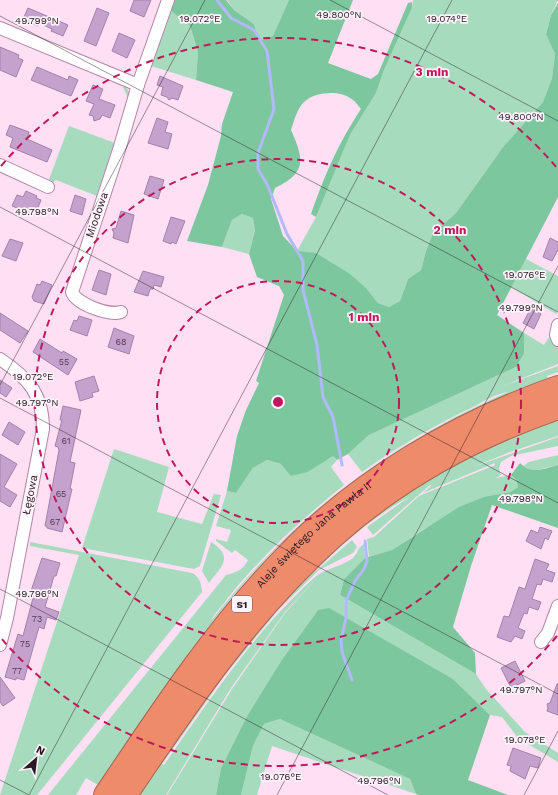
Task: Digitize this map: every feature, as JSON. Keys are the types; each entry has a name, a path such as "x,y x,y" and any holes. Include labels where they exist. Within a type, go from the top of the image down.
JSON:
{"highway":[{"name":"Aleje świętego Jana Pawła II","path":"105,795 178,690 231,618 285,556 322,522 363,490 419,451 493,412 558,388"},
{"name":"Aleje świętego Jana Pawła II","path":"126,795 196,693 246,630 299,570 334,536 380,500 436,464 500,430 558,408"}],"street":[{"name":"Miodowa","path":"121,312 111,313 81,303 72,292 119,150 138,85 168,0"},
{"path":"0,28 138,85"},
{"path":"0,165 48,186"},
{"path":"558,325 556,335 558,340"},
{"name":"Łęgowa","path":"0,359 29,383 38,400 42,419 41,442 7,618 0,645"},
{"path":"541,642 548,633 558,606"}],"green space":[{"path":"174,0 226,0 234,10 254,24 259,41 273,36 289,0 353,0 328,63 371,79 378,74 408,3 412,2 412,8 384,70 376,93 350,135 316,217 311,214 321,186 345,135 361,109 353,100 345,95 333,93 320,94 308,99 299,108 291,130 300,157 298,171 293,177 275,188 271,199 283,236 297,251 316,253 350,274 367,289 378,303 389,307 400,301 408,279 421,270 433,233 456,213 503,147 543,102 552,78 555,54 546,34 551,15 558,3 558,197 497,315 524,333 524,354 516,367 369,435 348,454 337,460 333,456 308,472 291,476 281,464 267,460 253,468 236,493 227,491 237,436 246,410 259,383 256,381 284,295 279,286 257,277 249,254 255,230 253,218 242,214 232,220 222,247 187,241 208,185 221,136 222,124 233,92 196,80 198,52 190,26 170,10"},
{"path":"227,0 289,0 273,37 259,41 254,24 234,10"},
{"path":"413,0 558,0 551,15 546,33 555,54 552,78 543,102 503,147 456,213 433,233 421,270 408,279 400,301 389,307 378,303 367,289 297,251 316,217 350,135 376,93 384,70 412,8"},
{"path":"170,10 190,26 198,52 196,80 151,66"},
{"path":"123,87 126,87 131,95 70,285 68,284 97,196 56,180 54,182 48,182 69,126 115,143 128,98"},
{"path":"242,214 253,218 255,229 249,254 222,247 232,220"},
{"path":"526,259 558,276 558,311 556,314 511,287"},
{"path":"524,333 544,345 553,333 558,347 558,364 497,388 558,366 558,372 547,376 548,378 458,417 416,440 378,464 422,436 464,413 508,392 491,398 403,445 362,472 348,454 369,435 516,367 524,354"},
{"path":"558,419 558,436 510,452 473,467 558,437 558,446 511,456 501,462 499,469 501,475 496,478 511,475 516,480 518,487 512,492 502,494 424,529 392,550 369,557 367,539 374,537 419,496 495,465 495,463 423,493 431,486 430,485 373,535 367,527 409,497 372,521 347,541 315,572 352,540 357,547 353,553 319,570 279,609 225,675 162,764 164,765 234,666 293,598 319,574 353,558 360,547 364,544 365,558 344,579 340,595 476,674 486,689 525,732 558,753 558,762 518,738 502,717 490,715 453,679 318,610 281,661 247,716 221,768 216,795 167,795 232,689 285,613 318,577 285,612 231,688 166,795 139,795 172,746 241,650 279,605 340,545 407,494 443,472 480,452"},
{"path":"114,449 169,467 157,512 202,524 214,494 221,495 200,566 194,569 82,548"},
{"path":"558,455 558,465 533,471 523,466 529,462"},
{"path":"333,456 337,460 331,467 344,485 297,525 268,553 240,583 211,621 242,583 275,549 309,517 344,487 375,466 302,524 268,557 234,595 181,664 98,785 86,778 76,795 48,795 226,575 239,570 248,560 235,550 232,553 216,541 216,539 227,542 231,530 216,526 227,491 236,493 253,468 267,460 308,472"},
{"path":"520,463 524,467 533,470 558,465 558,528 492,505 471,566 453,627 475,653 476,674 340,595 344,579 365,558 392,550 459,507 484,497 511,492 518,487 516,480 511,475"},
{"path":"30,542 192,573 197,576 200,581 202,592 37,795 0,795 79,555 30,546"},
{"path":"211,542 222,552 224,562 209,583 202,571"},
{"path":"329,608 453,679 490,715 468,780 508,795 416,794 410,779 280,719 264,724 253,746 241,795 216,795 221,768 247,716 281,661 318,610"},
{"path":"280,719 410,779 416,794 272,746 257,795 241,795 253,746 264,724"}],"building":[{"path":"134,0 151,0 144,17 130,11"},
{"path":"28,8 68,25 63,36 51,31 52,29 39,23 38,26 26,21 27,19 24,17"},
{"path":"97,8 109,13 96,46 84,41"},
{"path":"119,33 135,40 127,58 112,51"},
{"path":"0,47 19,55 18,58 23,60 16,77 0,70"},
{"path":"37,67 68,80 69,76 78,80 71,96 31,80"},
{"path":"160,76 183,86 178,100 172,98 169,100 167,97 161,95 163,87 157,85"},
{"path":"93,85 103,89 99,99 115,105 110,118 102,115 100,119 94,121 93,116 89,115 94,104 86,101"},
{"path":"157,118 168,122 165,132 172,134 168,149 148,143"},
{"path":"10,125 29,132 27,139 52,150 47,162 10,147 13,138 6,135"},
{"path":"150,176 164,180 158,199 144,194"},
{"path":"26,191 37,196 36,198 41,200 35,215 12,206 17,195 23,197"},
{"path":"75,195 86,199 82,215 70,211"},
{"path":"121,211 134,215 128,243 113,238 114,233 112,229 116,228"},
{"path":"171,217 185,221 176,244 163,241"},
{"path":"550,238 558,242 558,250 552,261 543,257"},
{"path":"10,239 23,243 16,261 2,256"},
{"path":"99,270 111,274 106,295 92,290"},
{"path":"143,271 164,277 161,287 154,285 153,289 150,289 148,296 134,292"},
{"path":"42,281 52,285 44,304 34,301 32,297 37,284 40,285"},
{"path":"531,308 541,314 534,329 523,323"},
{"path":"0,313 28,331 20,343 0,330"},
{"path":"79,316 92,320 87,336 70,330 74,320 77,321"},
{"path":"114,328 134,336 129,354 108,347"},
{"path":"40,339 62,353 63,351 77,359 68,375 33,352"},
{"path":"94,376 99,391 92,393 93,397 80,401 75,382"},
{"path":"0,380 12,388 6,397 0,393"},
{"path":"63,406 81,410 70,462 75,463 70,489 72,489 62,532 47,528 47,526 45,526 59,450 58,447 55,446 62,420 60,420"},
{"path":"9,422 25,432 18,445 2,435"},
{"path":"0,454 17,464 4,487 17,495 10,507 0,501"},
{"path":"540,527 552,531 548,540 545,538 541,549 526,541 531,530 538,533"},
{"path":"42,558 60,563 56,576 54,576 45,607 59,612 56,620 47,617 44,629 39,627 24,680 16,678 16,680 5,677 18,634 23,636 33,598 29,597"},
{"path":"535,559 549,564 546,570 555,573 552,582 543,579 541,585 537,584 532,599 541,602 538,610 529,607 527,614 524,613 518,628 525,631 522,639 515,636 511,642 497,637 504,616 509,617 519,587 525,589"},
{"path":"515,661 525,681 511,688 501,668"},
{"path":"0,677 15,698 3,706 0,702"},
{"path":"557,684 558,715 547,711 547,704 550,703"},
{"path":"513,748 541,758 538,768 530,766 525,779 510,771 511,766 507,765"}],"waterway":[{"path":"217,0 231,18 254,30 267,51 274,109 258,153 258,169 267,184 287,234 303,261 303,290 317,345 323,397 333,417 342,465"},
{"path":"352,680 342,652 341,640 346,618 346,601 355,581 364,569 367,561 365,541"}]}
